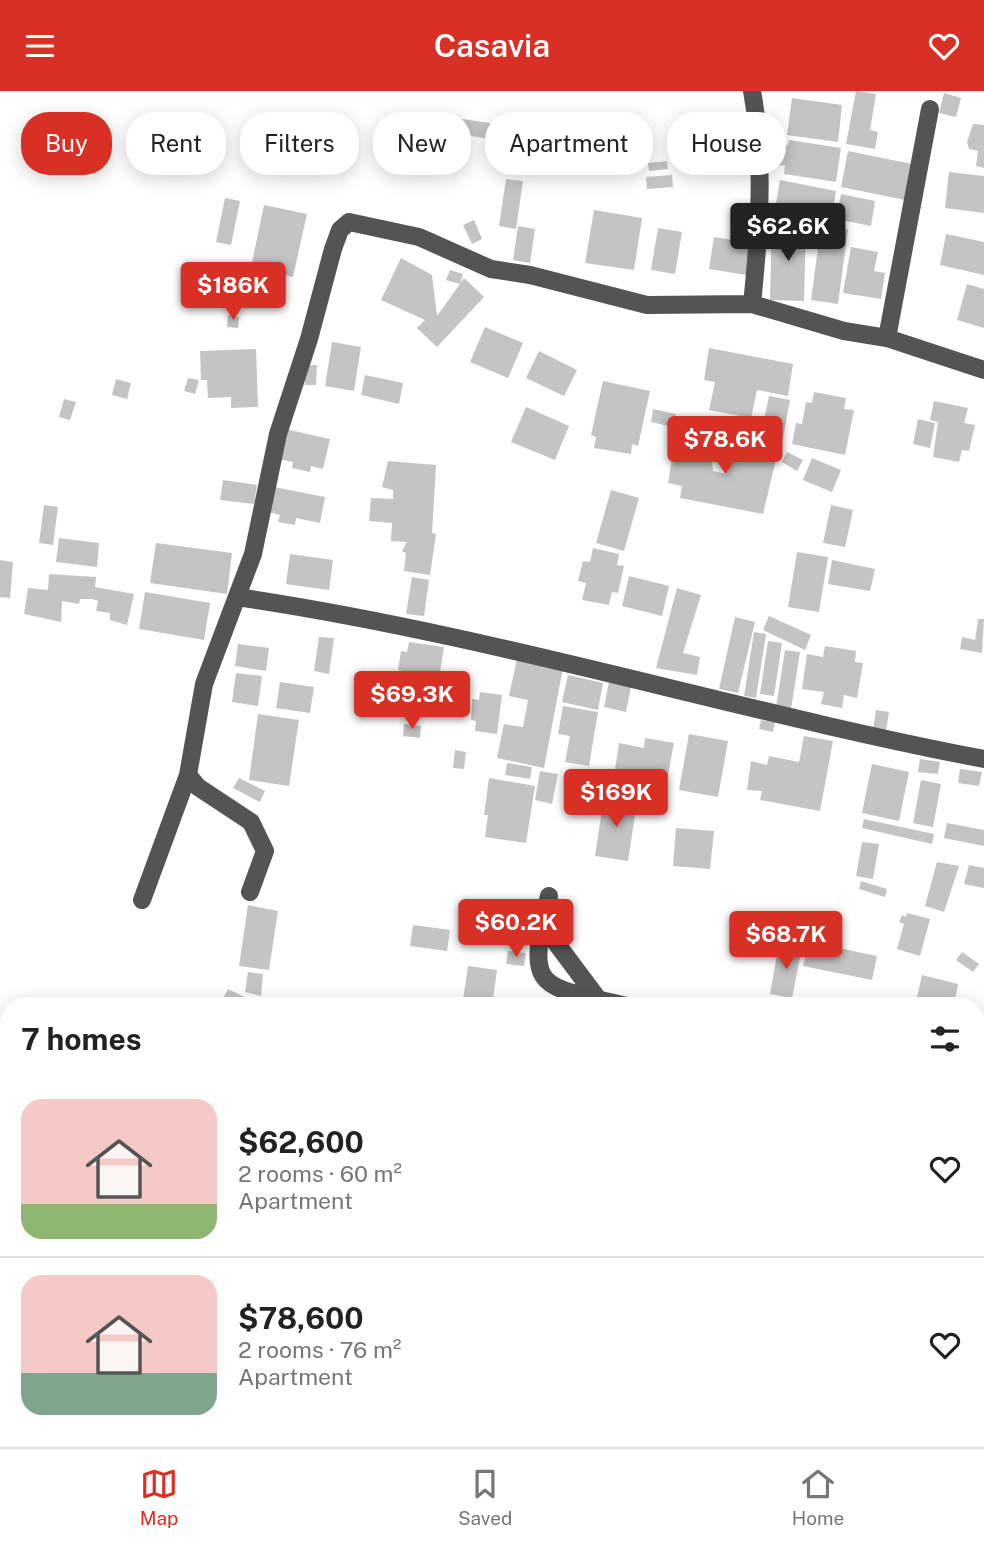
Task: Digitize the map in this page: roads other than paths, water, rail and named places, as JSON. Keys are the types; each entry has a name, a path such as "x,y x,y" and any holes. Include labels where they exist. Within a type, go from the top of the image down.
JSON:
{"street":[{"path":"752,91 758,125 761,222 752,304"},
{"path":"887,338 930,109"},
{"path":"142,900 188,775 204,684 253,554 278,433 309,339 333,249 340,230 349,222 419,237 491,269 530,275 647,306 752,304 844,331 887,338 984,370"},
{"path":"237,597 338,612 470,639 765,713 984,759"},
{"path":"188,775 198,787 251,822 265,851 250,892"},
{"path":"549,896 537,958 539,971 549,985 591,997"},
{"path":"542,924 597,997"}]}
